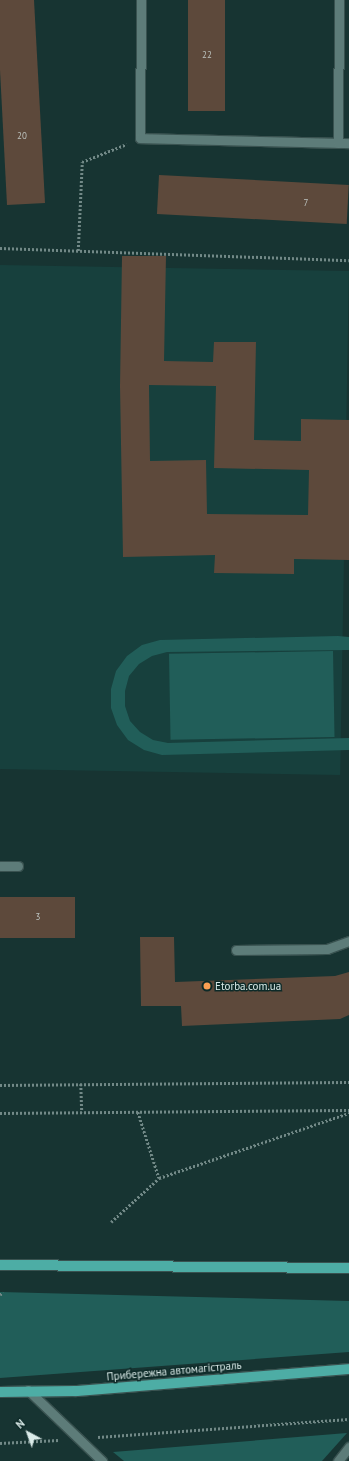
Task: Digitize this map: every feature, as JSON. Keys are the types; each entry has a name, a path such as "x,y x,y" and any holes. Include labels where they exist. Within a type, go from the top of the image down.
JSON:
{"main road":[{"path":"0,1265 349,1268"},
{"name":"Прибережна автомагістраль","path":"0,1392 28,1390 76,1391 349,1369"}],"lane":[{"path":"141,0 140,138 349,143"},
{"path":"338,143 339,0"},
{"path":"0,866 18,866"},
{"path":"236,950 327,948 349,941"},
{"path":"28,1390 80,1438 102,1461"},
{"path":"338,1461 349,1447"}],"path":[{"path":"78,251 82,162 140,138"},
{"path":"0,248 349,260"},
{"path":"0,1085 349,1082"},
{"path":"82,1084 82,1112"},
{"path":"138,1112 159,1178"},
{"path":"0,1113 349,1112"},
{"path":"112,1222 159,1178 349,1112"},
{"path":"0,1443 349,1419"}],"shaded area":[{"path":"0,265 349,271 340,775 0,769"},
{"path":"349,637 349,650 167,652 152,656 139,664 129,676 125,691 125,706 130,721 140,732 153,740 168,743 349,738 349,750 162,755 144,750 128,740 117,725 111,708 111,689 116,671 127,656 142,645 160,640"},
{"path":"333,651 335,737 171,740 169,654"},
{"path":"0,1292 349,1301 349,1352 0,1378"},
{"path":"347,1433 322,1461 124,1461 113,1452"}],"building":[{"path":"0,0 34,0 45,203 7,205 0,70"},
{"path":"188,0 225,0 225,111 188,111"},
{"path":"159,175 349,185 347,224 157,214"},
{"path":"122,256 166,256 164,361 213,362 214,342 256,342 254,440 301,441 301,419 349,420 349,560 294,559 294,574 214,573 215,555 123,557 120,386","holes":["149,385 216,386 214,468 309,470 308,515 207,514 206,460 150,461"]},
{"path":"0,897 75,897 75,938 0,938"},
{"path":"140,937 174,937 175,982 335,976 349,972 349,1015 340,1019 182,1026 181,1006 141,1006"}],"place":[{"name":"Etorba.com.ua","path":"207,986"}]}
